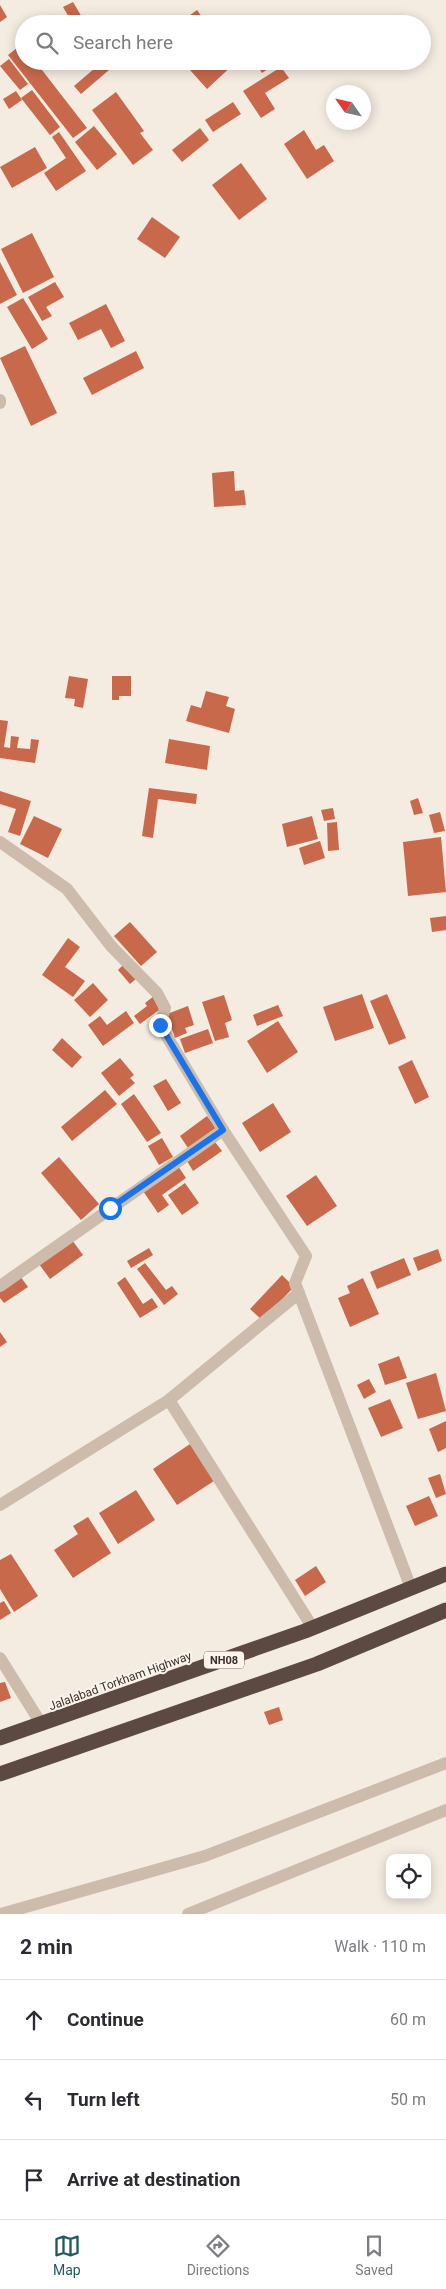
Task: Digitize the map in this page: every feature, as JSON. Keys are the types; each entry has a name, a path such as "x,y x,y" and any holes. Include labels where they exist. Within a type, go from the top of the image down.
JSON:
{"highway":[{"name":"Jalalabad Torkham Highway","path":"0,1738 312,1628 446,1574"},
{"path":"0,1774 317,1664 446,1610"}],"street":[{"path":"0,842 67,889 111,946 157,993 165,1008 160,1025 223,1130 306,1256 295,1283 412,1588"},
{"path":"0,1286 223,1130"},
{"path":"0,1505 169,1400 299,1293"},
{"path":"169,1400 312,1628"},
{"path":"0,1658 42,1724"},
{"path":"1,1914 205,1856 446,1763"},
{"path":"188,1914 446,1810"}],"building":[{"path":"73,2 81,15 68,15 63,7"},
{"path":"0,5 7,17 0,22"},
{"path":"197,10 201,15 190,15"},
{"path":"15,50 15,64 8,55"},
{"path":"9,59 15,70 17,70 28,84 20,90 0,66"},
{"path":"20,70 42,70 87,128 73,138"},
{"path":"93,70 109,70 81,94 74,86"},
{"path":"190,70 227,70 207,89"},
{"path":"276,70 283,70 289,78 265,93 275,109 261,118 243,91"},
{"path":"32,90 60,127 50,135 21,98"},
{"path":"16,91 22,100 9,109 3,99"},
{"path":"116,92 144,131 140,133 153,150 133,165 92,110"},
{"path":"233,102 241,114 213,132 205,120"},
{"path":"94,126 117,154 97,170 75,142"},
{"path":"200,128 209,140 182,162 172,150"},
{"path":"304,130 316,150 324,145 334,161 307,179 284,144"},
{"path":"59,132 86,171 56,191 44,173 66,158 52,137"},
{"path":"35,147 47,168 12,188 0,167"},
{"path":"241,163 267,199 239,220 212,185"},
{"path":"152,217 180,237 165,258 137,239"},
{"path":"32,233 54,277 23,293 1,249"},
{"path":"0,262 17,295 0,304"},
{"path":"55,282 64,297 46,307 52,316 42,321 28,297"},
{"path":"23,298 48,339 32,349 7,307"},
{"path":"106,304 125,341 111,348 101,329 78,340 69,323"},
{"path":"25,346 57,413 31,426 0,358"},
{"path":"136,351 144,368 92,395 83,378"},
{"path":"234,471 235,491 244,490 246,505 214,507 212,473"},
{"path":"69,676 88,679 83,708 74,706 75,699 65,698"},
{"path":"112,676 131,676 131,696 119,696 119,700 112,700"},
{"path":"206,691 229,697 226,706 235,709 229,733 186,721 191,705 201,708"},
{"path":"0,720 8,721 4,747 10,748 11,736 19,737 17,748 30,749 31,739 39,740 35,763 0,758"},
{"path":"169,739 210,746 207,770 165,763"},
{"path":"149,788 197,794 196,804 158,799 153,838 142,836"},
{"path":"0,791 31,801 20,836 8,832 16,809 0,804"},
{"path":"418,798 423,813 414,815 410,801"},
{"path":"333,808 335,819 324,821 321,810"},
{"path":"440,812 445,831 434,833 429,815"},
{"path":"34,816 62,829 48,858 20,844"},
{"path":"312,816 318,839 287,847 282,824"},
{"path":"337,822 339,850 328,851 327,823"},
{"path":"441,837 446,892 408,896 403,842"},
{"path":"320,841 325,858 304,865 299,848"},
{"path":"446,916 446,930 432,932 430,918"},
{"path":"130,922 157,952 141,966 114,936"},
{"path":"68,938 80,947 65,967 85,981 73,997 42,975"},
{"path":"124,964 137,978 130,984 118,970"},
{"path":"93,983 108,1000 90,1017 74,1000"},
{"path":"362,994 374,1028 335,1041 323,1007"},
{"path":"387,994 406,1038 389,1045 370,1001"},
{"path":"224,995 232,1020 225,1023 229,1037 215,1041 202,1002"},
{"path":"154,996 163,1007 140,1024 134,1016 147,1006 145,1003"},
{"path":"278,1005 283,1016 257,1026 253,1015"},
{"path":"188,1006 194,1025 185,1028 187,1033 175,1038 167,1014"},
{"path":"126,1011 134,1023 103,1046 88,1025 100,1016 107,1025"},
{"path":"278,1021 298,1052 267,1073 247,1041"},
{"path":"208,1029 213,1043 185,1053 180,1039"},
{"path":"62,1038 82,1057 72,1068 52,1050"},
{"path":"120,1058 134,1075 130,1078 135,1083 119,1096 101,1073"},
{"path":"412,1060 429,1097 415,1104 398,1067"},
{"path":"166,1079 181,1103 168,1111 153,1086"},
{"path":"105,1090 117,1104 72,1141 61,1127"},
{"path":"134,1094 161,1133 147,1142 121,1104"},
{"path":"273,1103 291,1132 260,1152 242,1123"},
{"path":"207,1116 216,1128 188,1148 180,1136"},
{"path":"162,1138 173,1157 159,1165 148,1146"},
{"path":"215,1142 222,1151 193,1171 187,1161"},
{"path":"59,1157 99,1204 81,1220 41,1173"},
{"path":"178,1166 186,1178 162,1195 169,1205 158,1213 143,1191"},
{"path":"316,1175 337,1206 307,1226 286,1196"},
{"path":"185,1183 199,1203 182,1215 168,1195"},
{"path":"72,1240 83,1255 50,1279 39,1264"},
{"path":"149,1248 153,1255 131,1268 127,1261"},
{"path":"438,1249 442,1261 418,1271 413,1258"},
{"path":"404,1258 411,1275 377,1289 370,1272"},
{"path":"145,1263 166,1290 172,1286 178,1294 164,1305 137,1269"},
{"path":"282,1275 294,1287 262,1320 250,1309"},
{"path":"20,1276 28,1287 4,1303 0,1298 0,1290"},
{"path":"125,1277 143,1304 152,1298 158,1307 140,1318 117,1283"},
{"path":"363,1278 379,1314 350,1327 338,1298 350,1293 347,1286"},
{"path":"0,1332 7,1342 0,1347"},
{"path":"399,1356 407,1378 385,1385 378,1364"},
{"path":"436,1373 446,1411 418,1419 406,1383"},
{"path":"369,1379 376,1392 364,1399 357,1385"},
{"path":"390,1399 403,1428 381,1437 368,1408"},
{"path":"446,1421 446,1448 438,1452 429,1429"},
{"path":"190,1444 214,1481 177,1505 153,1469"},
{"path":"440,1474 446,1494 436,1498 428,1478"},
{"path":"136,1490 155,1520 118,1544 99,1513"},
{"path":"429,1496 438,1516 415,1526 406,1506"},
{"path":"88,1517 111,1553 73,1578 54,1550 78,1534 73,1526"},
{"path":"11,1554 38,1596 14,1612 0,1589 0,1560"},
{"path":"316,1566 326,1582 305,1596 295,1580"},
{"path":"4,1601 11,1613 0,1620 0,1603"},
{"path":"5,1682 11,1698 0,1702 0,1683"},
{"path":"279,1707 283,1720 269,1725 264,1712"}],"route":[{"path":"110,1208 223,1130 160,1025"}]}
